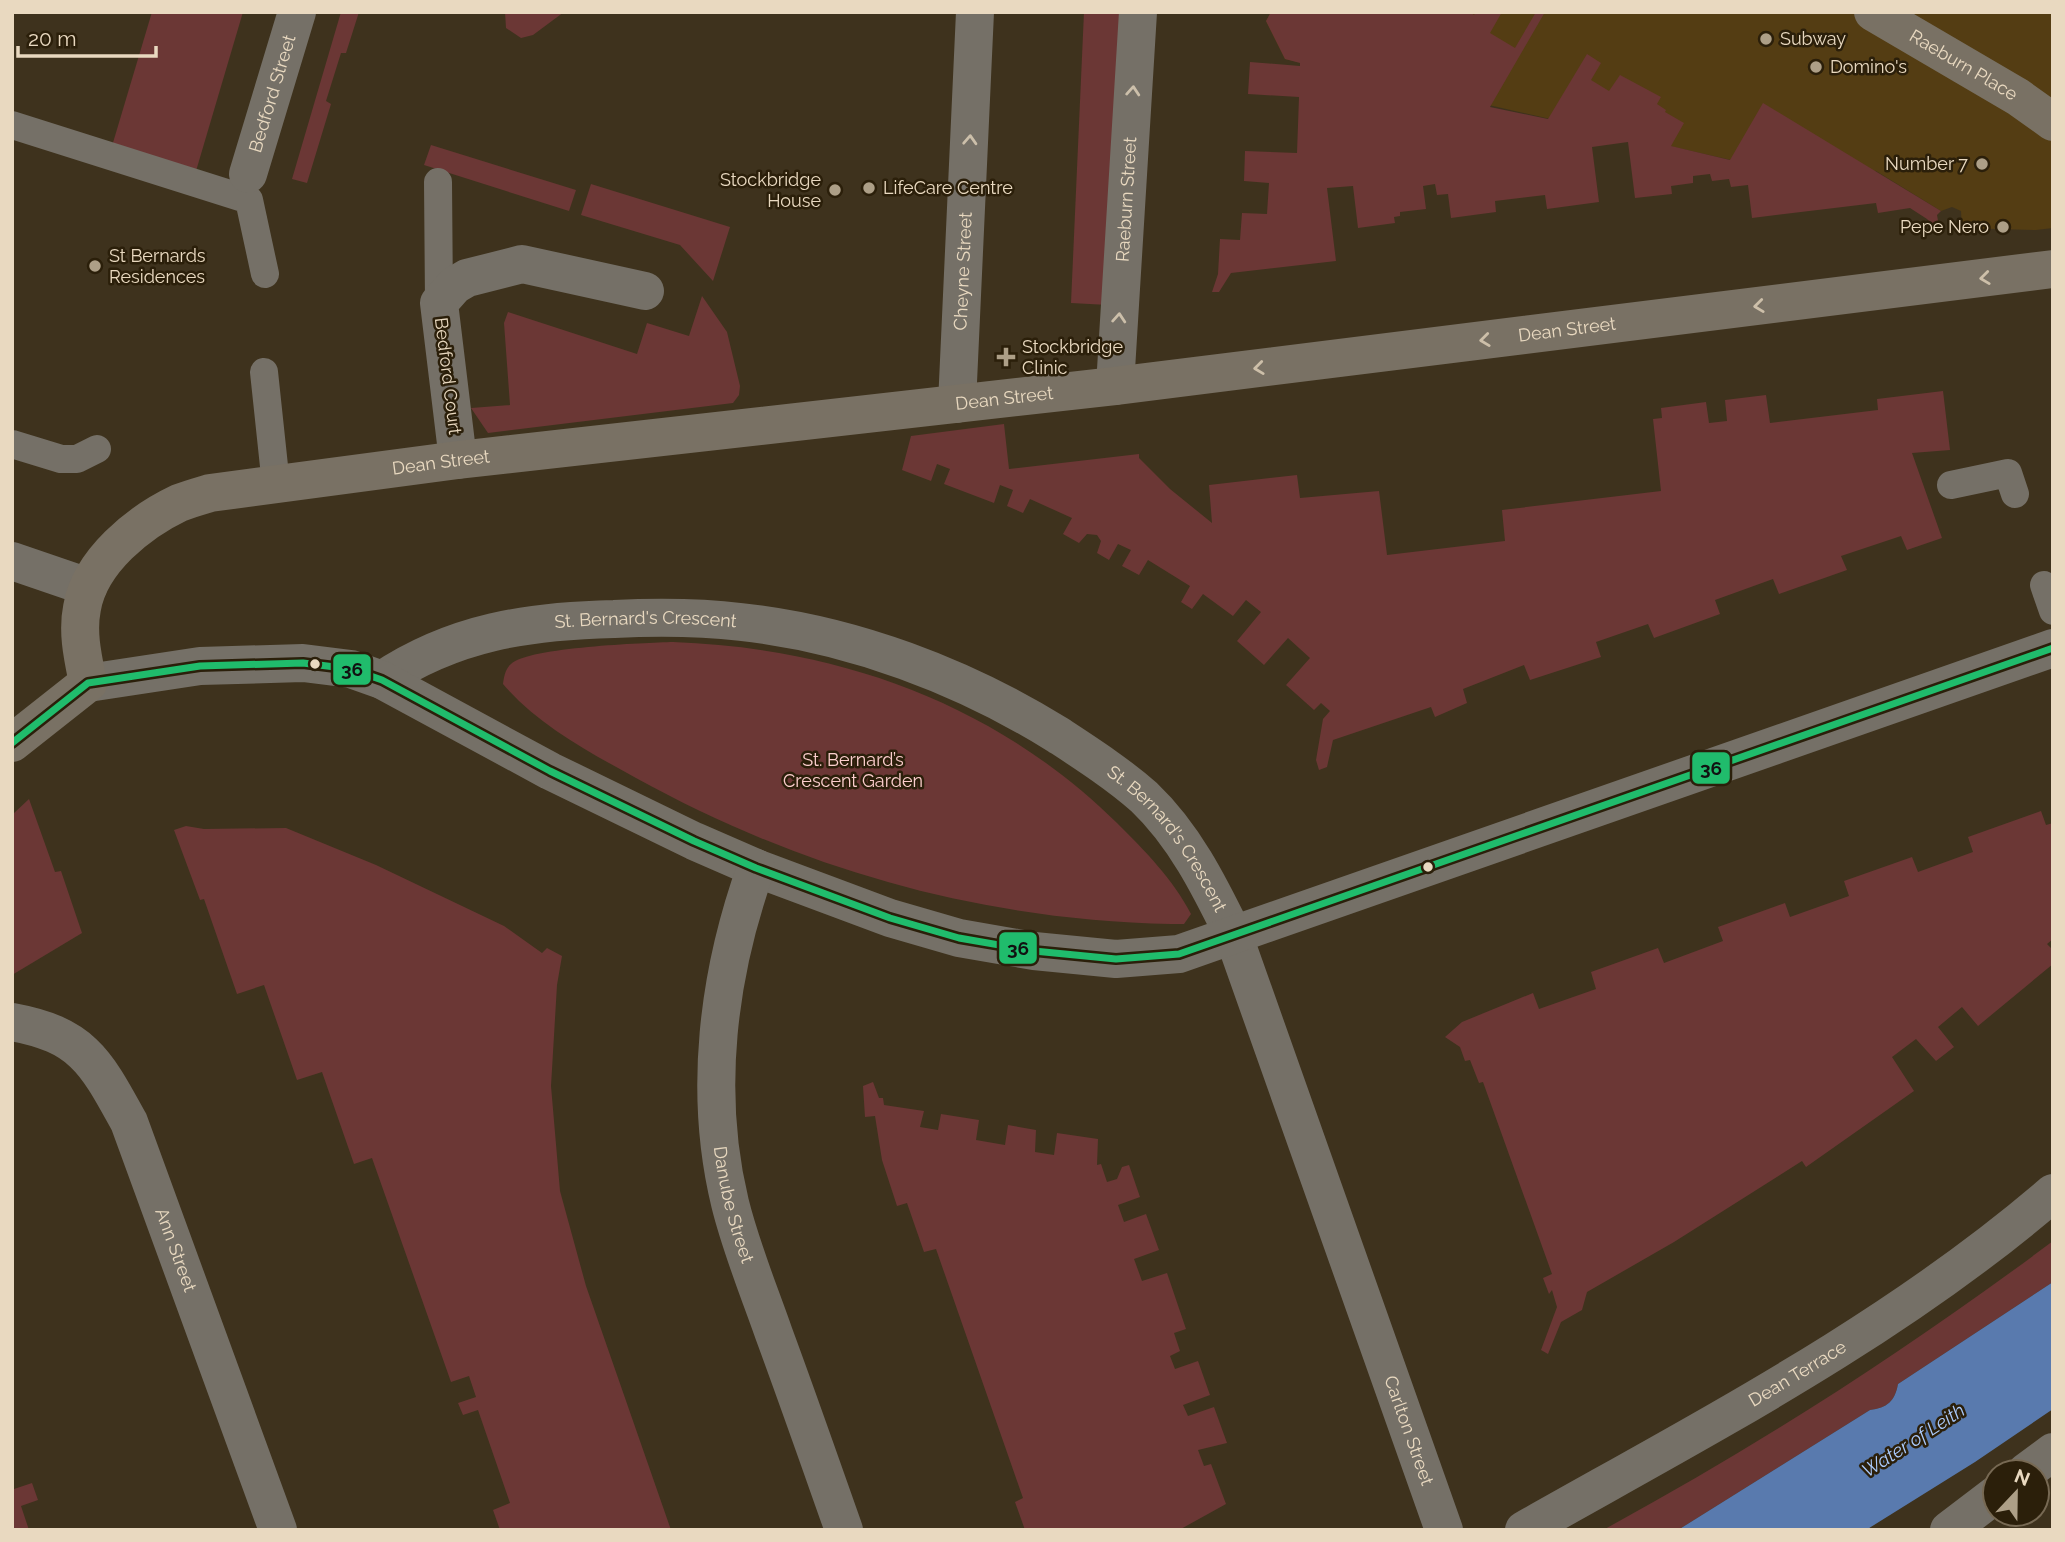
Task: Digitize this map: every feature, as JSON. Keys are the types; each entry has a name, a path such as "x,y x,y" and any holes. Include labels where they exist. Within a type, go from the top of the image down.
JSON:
{"street":[{"name":"Bedford Street","path":"248,174 297,12"},
{"name":"Cheyne Street","path":"957,404 975,12"},
{"name":"Raeburn Street","path":"1115,386 1138,12"},
{"name":"Raeburn Place","path":"1872,12 2018,97 2053,122"},
{"name":"Bedford Court","path":"458,460 439,303 454,285 467,278 522,264 645,291"},
{"name":"Dean Street","path":"88,683 80,642 80,621 88,587 105,560 127,538 180,503 210,493 458,460 1115,386 2053,269"},
{"path":"12,561 88,587"},
{"name":"St. Bernard's Crescent","path":"88,683 200,666 256,663 303,663 351,670 382,680 604,798 756,868 890,918 959,938 1034,951 1116,959 1179,954 1233,934 1199,868 1178,836 1144,797 1115,774 1042,726 993,698 923,668 850,644 769,626 719,620 645,617 565,621 467,639 422,655 382,680"},
{"path":"1233,934 2053,648"},
{"path":"12,743 88,683"},
{"name":"Danube Street","path":"756,868 742,907 728,963 718,1031 716,1086 721,1145 730,1202 751,1269 844,1530"},
{"name":"Carlton Street","path":"1233,934 1444,1530"},
{"name":"Ann Street","path":"12,1022 59,1034 84,1051 107,1082 129,1122 278,1530"},
{"name":"Dean Terrace","path":"1524,1530 1809,1367 1941,1280 2053,1193"},
{"path":"1949,1530 1981,1506"}],"lane":[{"path":"12,125 248,200 265,274"},
{"path":"438,181 439,303"},
{"path":"264,373 276,485"},
{"path":"12,444 61,459 77,459 97,449"},
{"path":"1951,485 2008,472 2015,495"}],"shaded area":[{"path":"1271,12 2053,12 2053,228 1962,228 1961,211 1952,207 1941,211 1876,171 1731,160 1285,59 1266,21"}],"green space":[{"path":"152,12 243,12 196,171 112,146"},
{"path":"341,12 359,12 346,53 341,53 326,101 331,104 307,183 292,179"},
{"path":"505,12 564,12 533,35 521,38 506,28"},
{"path":"1084,12 1124,12 1108,305 1071,303"},
{"path":"1271,12 1470,12 1474,15 1476,12 1502,12 1490,33 1515,48 1536,12 1545,12 1490,107 1548,119 1587,54 1601,63 1591,80 1609,91 1620,75 1661,97 1657,104 1684,123 1671,146 1730,160 1763,103 1941,211 1937,215 1940,232 1910,208 1878,213 1876,203 1752,218 1748,185 1731,187 1729,179 1712,181 1710,174 1693,176 1693,183 1671,186 1672,194 1635,198 1628,142 1592,147 1599,202 1547,209 1545,195 1495,201 1496,212 1451,218 1448,194 1437,195 1435,184 1423,186 1426,209 1400,212 1400,216 1394,217 1395,223 1358,228 1353,186 1327,188 1336,261 1231,273 1219,292 1212,292 1218,274 1220,239 1240,240 1242,213 1267,214 1269,183 1244,181 1245,151 1297,153 1299,97 1248,94 1250,62 1300,66 1300,63 1285,59 1266,21"},
{"path":"431,145 576,190 569,211 424,165"},
{"path":"591,184 730,227 713,281 680,245 581,215"},
{"path":"702,296 727,332 740,386 739,395 733,403 488,433 471,408 510,405 504,323 508,312 637,354 647,323 689,336"},
{"path":"1943,391 1950,450 1912,453 1942,538 1907,550 1901,536 1841,556 1847,570 1779,594 1773,579 1715,600 1720,614 1654,638 1648,624 1596,642 1601,657 1530,680 1524,665 1463,689 1467,703 1435,717 1431,707 1333,740 1327,767 1319,770 1316,760 1323,719 1330,711 1321,703 1314,710 1286,685 1310,658 1288,638 1264,665 1237,641 1261,612 1246,600 1233,616 1203,594 1192,609 1181,602 1190,586 1148,560 1139,575 1122,566 1131,550 1118,544 1109,560 1097,553 1101,541 1097,535 1087,534 1079,543 1063,534 1072,518 1030,499 1023,513 1007,506 1013,490 1000,485 994,503 944,484 950,469 937,464 931,481 902,470 911,436 1004,424 1009,469 1139,454 1139,458 1170,489 1212,523 1209,485 1297,475 1300,498 1379,491 1387,555 1505,541 1502,510 1661,491 1653,419 1662,418 1661,408 1706,402 1709,423 1727,421 1725,400 1766,395 1770,423 1878,410 1877,399"},
{"name":"St. Bernard’s Crescent Garden","path":"673,642 796,656 913,690 968,715 1020,745 1070,781 1148,855 1167,877 1191,914 1184,924 1171,924 1030,912 894,884 828,864 699,811 636,778 582,748 548,725 503,684 511,664 522,658 588,647"},
{"path":"29,799 55,872 61,871 82,933 12,975 12,815"},
{"path":"2041,811 2046,825 2053,823 2053,939 2047,944 2053,950 2053,964 1978,1026 1962,1007 1938,1027 1954,1047 1936,1061 1916,1039 1892,1057 1914,1091 1806,1167 1802,1161 1674,1242 1587,1292 1582,1310 1561,1322 1548,1354 1541,1350 1557,1307 1552,1290 1549,1294 1543,1278 1552,1274 1483,1082 1479,1083 1470,1060 1465,1061 1460,1047 1445,1037 1462,1022 1533,993 1539,1009 1596,989 1591,972 1658,948 1664,963 1723,941 1718,927 1785,903 1790,917 1849,896 1844,881 1912,857 1918,872 1973,852 1968,837"},
{"path":"186,826 204,829 286,828 376,865 504,926 542,953 547,948 562,956 557,985 551,1086 560,1191 586,1286 671,1530 500,1530 493,1510 510,1503 478,1410 463,1415 458,1403 476,1397 469,1376 451,1382 372,1158 354,1164 322,1072 297,1080 264,985 237,994 204,899 200,900 174,830"},
{"path":"873,1082 879,1098 883,1098 884,1105 924,1111 920,1127 938,1130 941,1114 979,1120 976,1140 1005,1145 1008,1125 1036,1130 1035,1152 1054,1155 1057,1133 1098,1139 1097,1165 1101,1164 1107,1182 1117,1179 1122,1167 1129,1165 1140,1197 1118,1205 1124,1222 1146,1214 1159,1250 1134,1259 1142,1281 1167,1273 1186,1329 1174,1333 1180,1351 1170,1356 1175,1369 1198,1361 1210,1395 1183,1405 1188,1416 1214,1407 1227,1443 1198,1450 1204,1466 1211,1464 1226,1504 1179,1530 1025,1530 1015,1502 1023,1498 936,1249 924,1252 907,1203 897,1206 882,1160 875,1116 865,1117 863,1086"},
{"path":"2053,1241 2053,1282 1898,1384 1895,1395 1886,1405 1870,1410 1678,1530 1603,1530 1662,1498 1833,1394"},
{"path":"32,1483 38,1500 21,1506 29,1530 12,1530 12,1485 14,1489"}],"water":[{"name":"Water of Leith","path":"2053,1282 2053,1409 1975,1462 1866,1530 1678,1530 1870,1410 1886,1405 1895,1395 1898,1384"}],"transit line":[{"name":"36","path":"12,743 88,683 200,666 303,663 351,669 382,680 550,771 756,868 890,918 959,938 1034,951 1116,959 1179,954 2053,648"}],"place":[{"name":"Subway","path":"1766,39"},
{"name":"Domino's","path":"1816,67"},
{"name":"Number 7","path":"1982,164"},
{"name":"LifeCare Centre","path":"869,188"},
{"name":"Stockbridge House","path":"835,190"},
{"name":"Pepe Nero","path":"2003,227"},
{"name":"St Bernards Residences","path":"95,266"},
{"name":"Stockbridge Clinic","path":"1006,357"}]}
